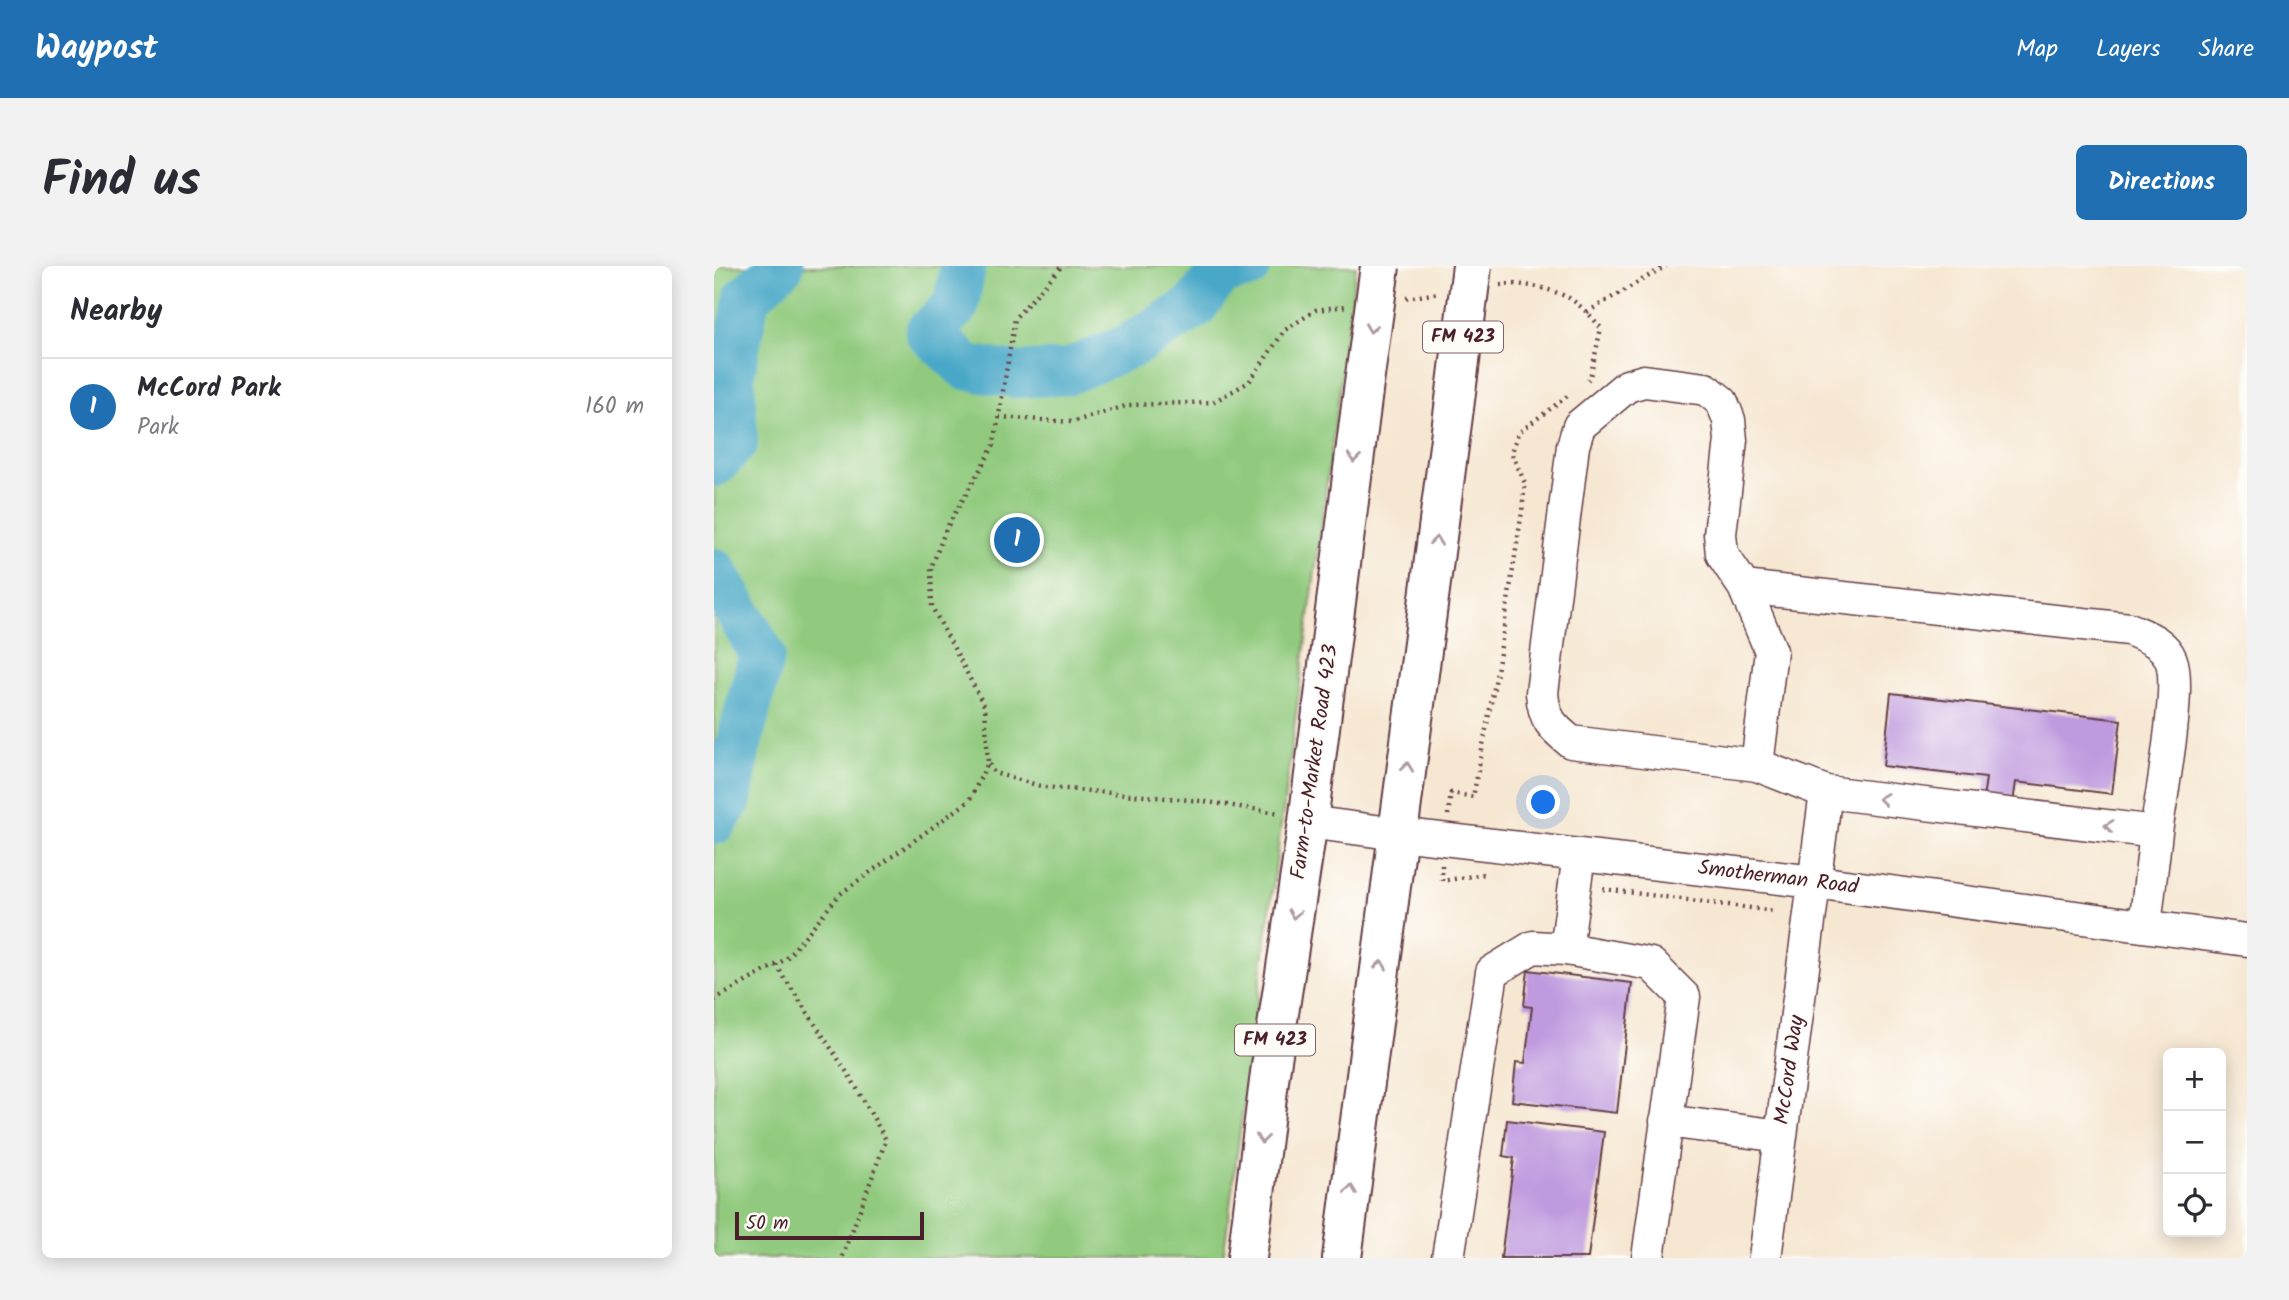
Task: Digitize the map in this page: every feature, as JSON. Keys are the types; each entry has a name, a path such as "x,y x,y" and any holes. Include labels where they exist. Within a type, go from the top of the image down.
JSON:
{"main road":[{"name":"FM 423","path":"1342,1258 1473,281"},
{"name":"Farm-to-Market Road 423","path":"1247,1258 1297,818 1363,391 1387,283"}],"street":[{"path":"1757,765 1771,651 1744,587 1722,554 1720,534 1731,440 1729,420 1722,402 1706,389 1644,381 1627,386 1579,426 1573,446 1542,693 1543,709 1553,727 1572,742 1757,765 1826,792 2156,832"},
{"path":"1744,587 2129,629 2155,640 2171,659 2175,688 2145,926"},
{"name":"McCord Way","path":"1765,1258 1826,792"},
{"name":"Smotherman Road","path":"1297,818 1398,834 1815,882 2247,940"},
{"path":"1566,949 1579,855"},
{"path":"1448,1258 1492,972 1533,947 1566,949 1651,964 1684,997 1648,1258"},
{"path":"1666,1121 1781,1136"}],"path":[{"path":"1062,266 1015,318 994,445 946,529 931,568 932,607 985,707 988,763 994,774 1044,787 1201,801 1297,818"},
{"path":"1587,312 1666,266"},
{"path":"1387,283 1512,283"},
{"path":"999,417 1072,422 1129,405 1213,402 1249,382 1285,330 1316,310 1355,305"},
{"path":"714,1000 786,959 840,894 969,801 988,763"},
{"path":"776,965 852,1080 886,1140 842,1258"}],"green space":[{"path":"714,266 1356,266 1223,1258 714,1258"}],"building":[{"path":"1891,693 2121,720 2112,794 2016,782 2013,803 1983,799 1986,778 1883,766"},
{"path":"1528,970 1632,983 1617,1113 1512,1101 1516,1062 1525,1063 1532,1007 1524,1006"},
{"path":"1507,1120 1604,1132 1588,1258 1501,1258 1514,1158 1503,1156"}],"waterway":[{"path":"714,464 735,442 732,374 747,297 781,266"},
{"path":"963,266 956,306 928,332 966,367 1014,375 1067,372 1130,346 1194,307 1220,272 1248,266"},
{"path":"714,571 762,654 737,751 729,799 714,822"}],"place":[{"name":"McCord Park","path":"1017,540"}]}
